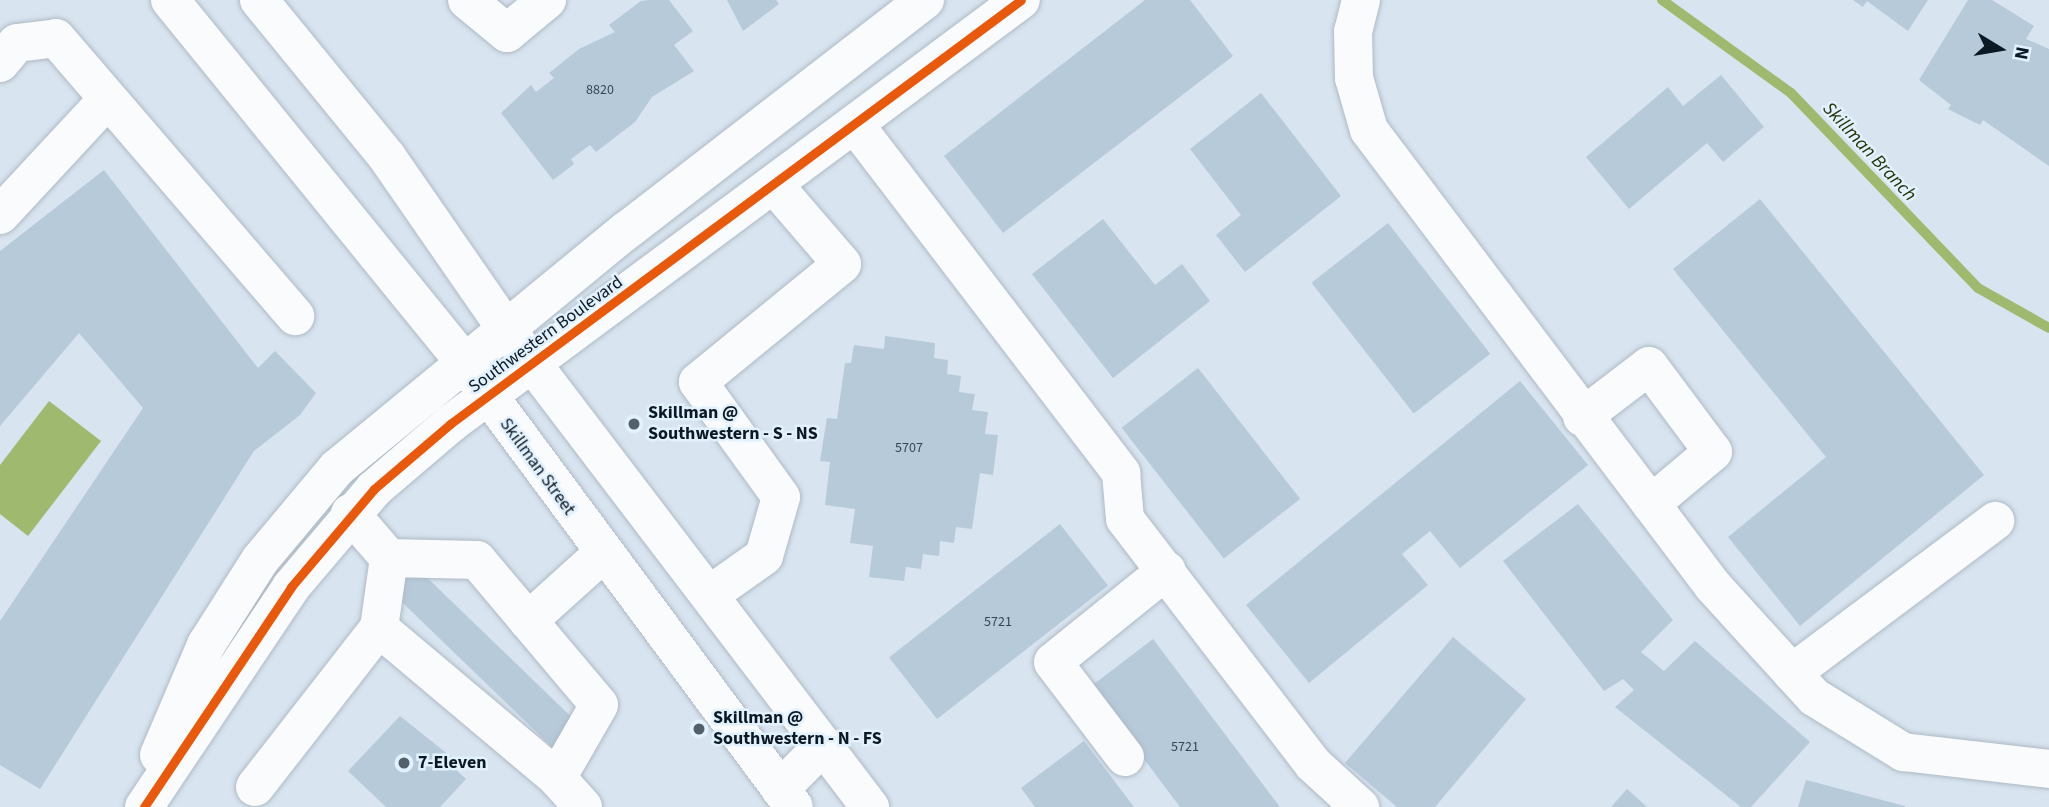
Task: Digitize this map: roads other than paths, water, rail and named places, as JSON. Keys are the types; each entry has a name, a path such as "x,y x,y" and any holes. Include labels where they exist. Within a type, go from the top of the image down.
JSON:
{"street":[{"name":"Skillman Street","path":"170,0 463,361 780,801"},
{"path":"260,0 387,157 506,329 712,593 870,807"},
{"path":"467,0 507,33 547,0"},
{"name":"Southwestern Boulevard","path":"143,807 206,645 260,560 337,468 463,361 925,0"},
{"name":"Southwestern Boulevard","path":"143,807 283,598 350,513 489,398 856,126 1016,2"},
{"path":"1357,16 1354,78 1369,130 1582,418 1713,586 1814,697 1903,752 2049,769"},
{"path":"0,63 17,43 56,38 105,102 295,316"},
{"path":"0,215 105,102"},
{"path":"856,126 1121,473 1125,519 1167,570 1313,764 1360,807"},
{"path":"712,593 764,556 780,497 698,382 842,264 774,185"},
{"path":"1582,418 1649,366 1713,452 1651,504"},
{"path":"255,787 379,628 388,558 350,513"},
{"path":"1793,673 1995,521"},
{"path":"528,621 601,555"},
{"path":"388,558 477,560 598,705 556,778"},
{"path":"1125,757 1054,662 1167,570"},
{"path":"379,628 556,778 583,807"},
{"path":"780,801 824,744"}],"waterway":[{"name":"Skillman Branch","path":"1662,0 1791,93 1978,288 2049,328"}],"place":[{"name":"Skillman @ Southwestern - S - NS","path":"634,424"},
{"name":"Skillman @ Southwestern - N - FS","path":"699,729"},
{"name":"7-Eleven","path":"404,763"}]}
